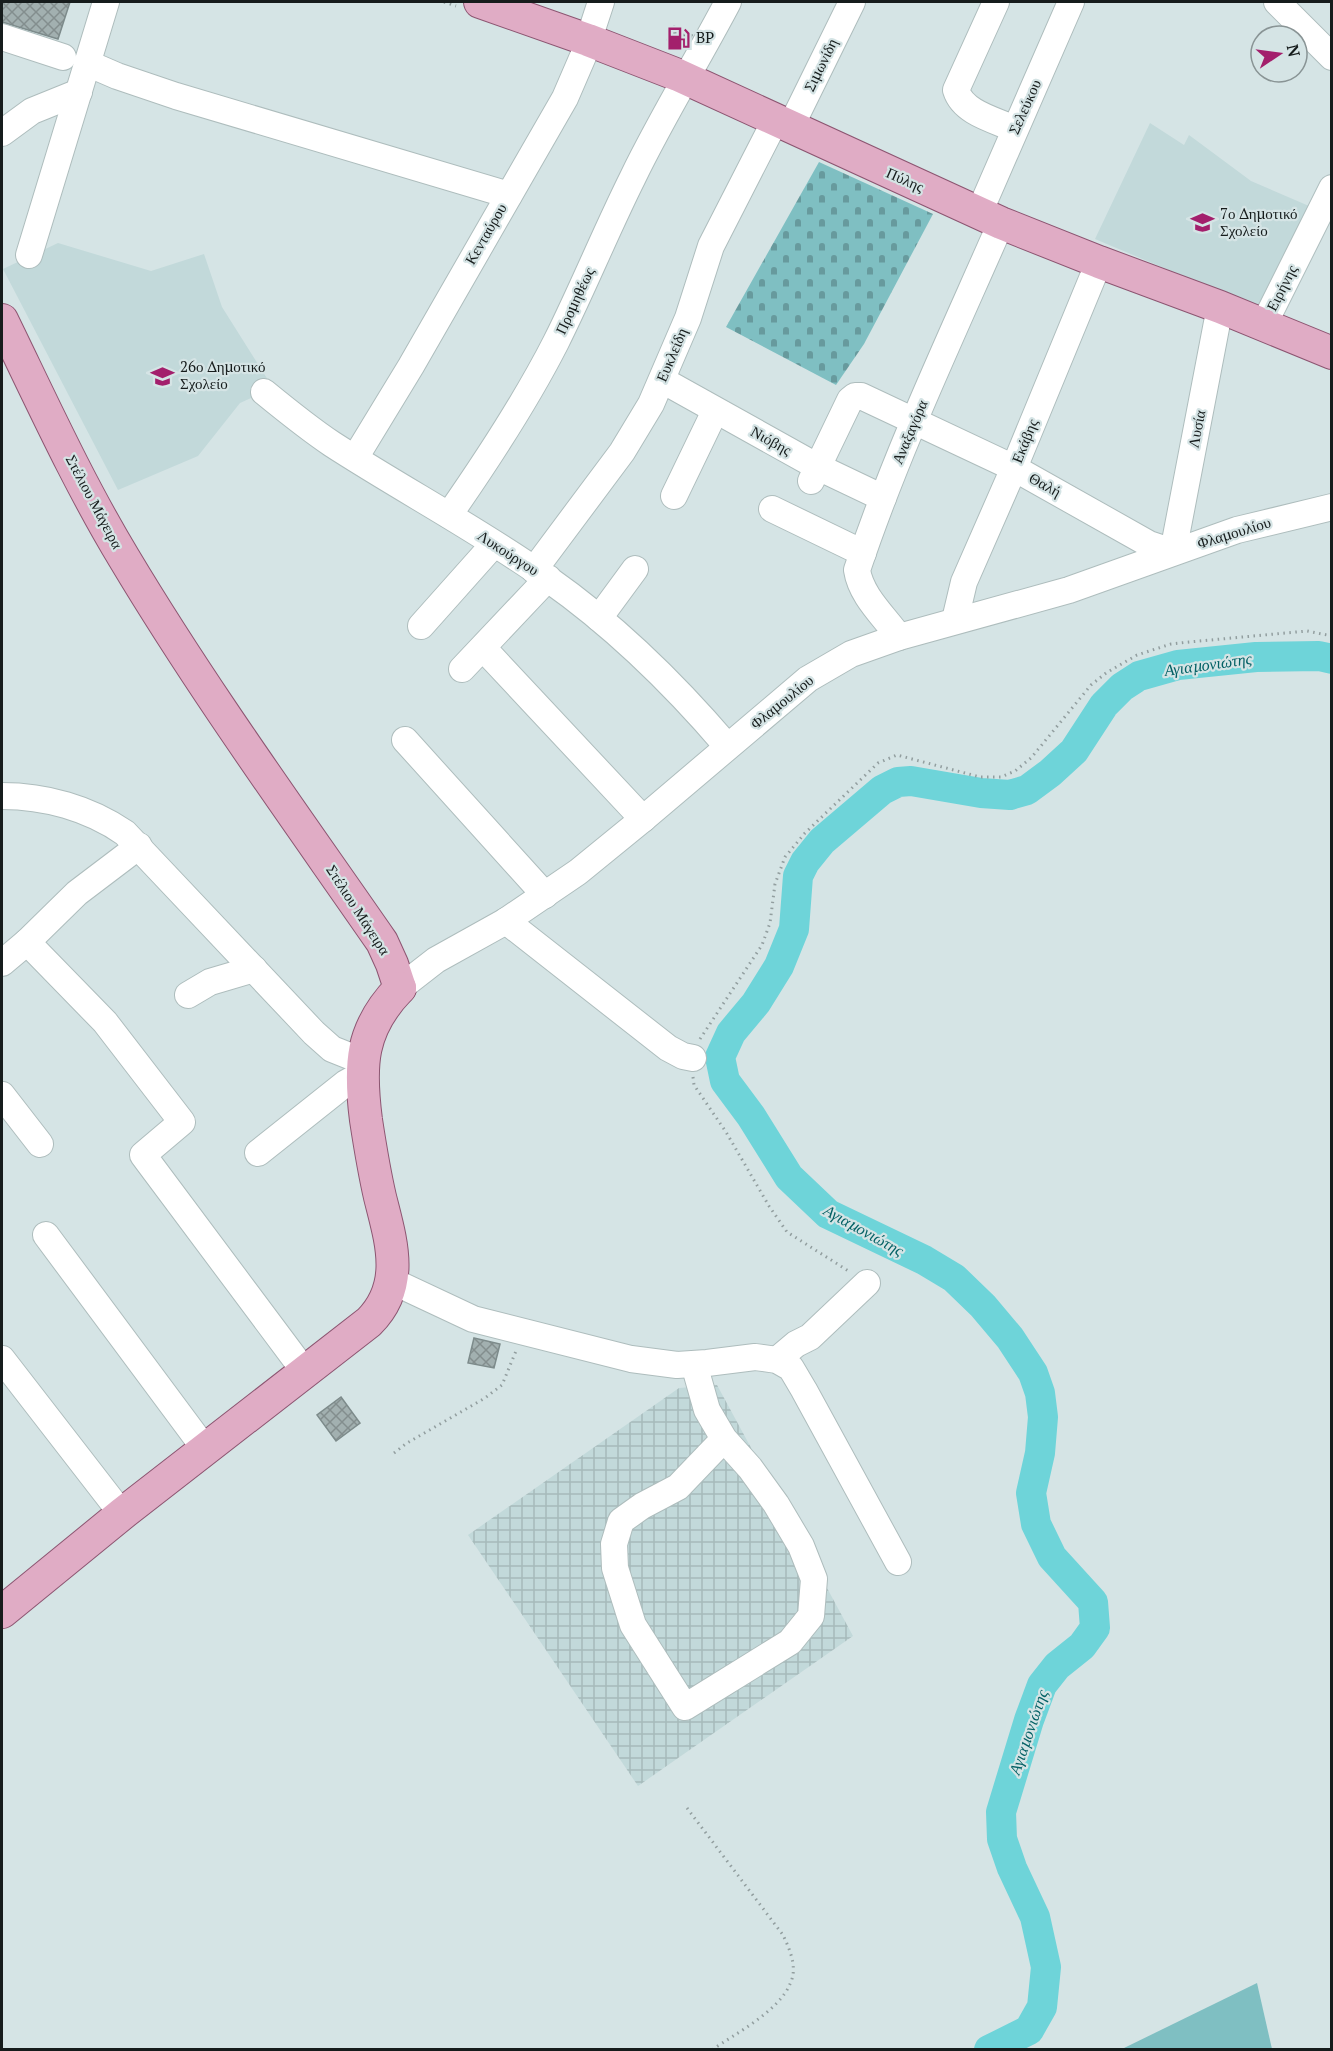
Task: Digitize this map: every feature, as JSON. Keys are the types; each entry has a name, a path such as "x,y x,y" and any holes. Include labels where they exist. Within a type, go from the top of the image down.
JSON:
{"main road":[{"name":"Πύλης","path":"500,5 682,77 990,218 1099,262 1220,306 1332,353"},
{"name":"Στέλιου Μάγειρα","path":"2,320 100,517 123,557 196,671 382,942 400,988"},
{"name":"Στέλιου Μάγειρα","path":"2,362 98,550 144,629 370,964 400,988"},
{"path":"3,1607 378,1314 387,1299 392,1281 391,1248 368,1130 362,1090 362,1067 375,1020 400,988"}],"street":[{"path":"29,255 106,2"},
{"name":"Κενταύρου","path":"355,458 411,366 565,98 584,54 601,2"},
{"name":"Προμηθέως","path":"449,515 509,424 555,343 682,77 728,2"},
{"name":"Σιμωνίδη","path":"783,124 852,2"},
{"path":"996,2 956,90 959,98 968,107 1015,129"},
{"name":"Σελεύκου","path":"990,218 1015,129 1071,2"},
{"path":"1277,2 1332,57"},
{"path":"2,37 63,57"},
{"path":"87,63 176,96 509,195"},
{"path":"2,133 32,111 79,92"},
{"name":"Ευκλείδη","path":"462,669 484,648 541,574 646,414 696,297 700,276 711,246 783,124"},
{"name":"Ειρήνης","path":"1264,324 1332,188"},
{"name":"Αναξαγόρα","path":"899,637 859,581 857,570 990,218"},
{"name":"Εκάβης","path":"955,620 964,582 1099,262"},
{"name":"Λυσία","path":"1173,552 1220,306"},
{"name":"Νιόβης","path":"662,380 815,474 883,498"},
{"name":"Λυκούργου","path":"264,392 315,432 541,574 599,618 654,668 697,711 727,746"},
{"name":"Θαλή","path":"815,474 850,400 855,396 861,396 1014,468 1149,544 1173,552"},
{"path":"674,496 715,411"},
{"name":"Φλαμουλίου","path":"400,988 436,960 506,921 578,872 808,679 851,654 955,620 1069,590 1237,530 1332,507"},
{"path":"772,509 863,553"},
{"path":"420,626 494,544"},
{"path":"599,618 635,569"},
{"path":"484,648 643,819"},
{"path":"405,740 545,895"},
{"path":"2,796 36,798 69,806 99,817 115,826 139,846 324,1042 362,1067 346,1083 258,1154"},
{"path":"2,963 77,893 139,846"},
{"path":"506,921 668,1048 683,1056 693,1058"},
{"path":"27,942 105,1022 182,1122 143,1155 305,1372"},
{"path":"188,995 210,982 254,969"},
{"path":"2,1095 40,1144"},
{"path":"46,1236 206,1449"},
{"path":"392,1281 456,1312 522,1332 631,1359 677,1365 755,1357 777,1360 791,1368 898,1562"},
{"path":"777,1360 796,1344 810,1337 867,1283"},
{"path":"2,1359 122,1514"},
{"path":"694,1364 707,1410 724,1439 750,1468 776,1504 801,1546 814,1579 811,1616 790,1642 685,1707 633,1625 615,1568 614,1544 621,1521 642,1506 678,1487 724,1439"}],"path":[{"path":"867,1283 787,1232 769,1206 726,1132 694,1086 691,1070 702,1033 757,956 770,923 775,884 785,857 800,839 878,764 897,755 980,777 1001,777 1015,771 1030,758 1091,685 1106,673 1137,655 1171,644 1189,642 1308,631 1332,636"},
{"path":"394,1453 407,1443 485,1398 502,1385 522,1332"},
{"path":"687,1808 783,1935 793,1964 791,1983 766,2013 712,2049"}],"shaded area":[{"name":"7ο Δημοτικό Σχολείο","path":"1150,123 1184,145 1189,135 1251,181 1309,206 1259,308 1095,239"},
{"name":"26ο Δημοτικό Σχολείο","path":"58,243 151,271 204,254 222,307 273,388 240,403 198,456 118,490 3,269"},
{"path":"717,1385 853,1636 638,1786 468,1535 679,1388"}],"green space":[{"path":"819,162 933,214 864,344 836,385 726,327"},
{"path":"1257,1983 1272,2049 1122,2049"}],"building":[{"path":"2,2 70,2 58,39 2,22"},
{"path":"674,26 692,35 685,49 667,40"},
{"path":"474,1338 500,1344 494,1368 468,1363"},
{"path":"341,1397 360,1423 336,1441 317,1415"}],"waterway":[{"name":"Αγιαμονιώτης","path":"989,2050 1029,2030 1042,2007 1046,1967 1035,1917 1012,1868 1002,1839 1001,1812 1042,1685 1057,1666 1082,1646 1095,1628 1093,1602 1052,1557 1036,1524 1031,1493 1040,1453 1043,1417 1040,1393 1033,1373 1010,1338 983,1306 954,1278 924,1260 828,1214 789,1177 751,1116 725,1081 720,1057 731,1033 756,1003 779,966 794,929 798,876 805,862 822,841 882,790 898,782 911,781 981,793 1010,795 1027,790 1074,751 1104,705 1122,687 1139,676 1178,665 1256,657 1319,656 1332,659"}],"place":[{"name":"BP","path":"678,38"},
{"name":"7ο Δημοτικό Σχολείο","path":"1202,223"},
{"name":"26ο Δημοτικό Σχολείο","path":"162,376"}]}
